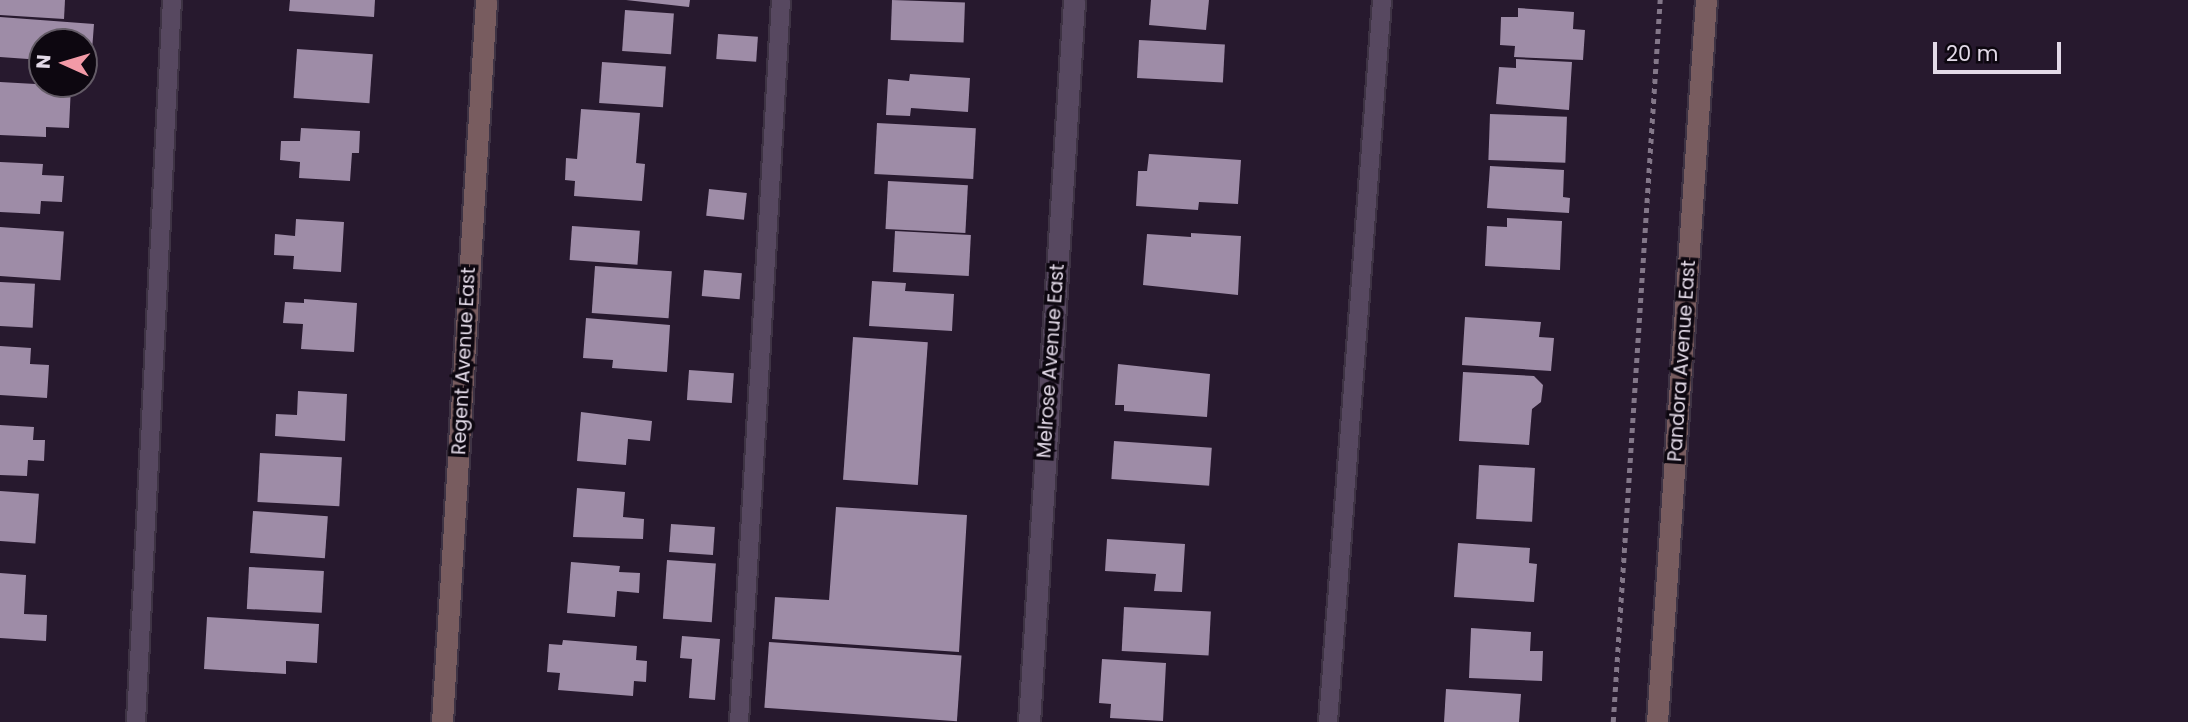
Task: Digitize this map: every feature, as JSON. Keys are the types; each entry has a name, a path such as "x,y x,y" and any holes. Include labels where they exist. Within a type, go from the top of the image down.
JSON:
{"street":[{"name":"Regent Avenue East","path":"442,722 486,0"},
{"name":"Melrose Avenue East","path":"1029,722 1074,0"},
{"name":"Pandora Avenue East","path":"1657,722 1706,0"}],"lane":[{"path":"136,722 172,0"},
{"path":"739,722 781,0"},
{"path":"1328,722 1382,0"}],"path":[{"path":"1614,722 1660,0"}],"building":[{"path":"0,0 65,0 64,19 0,15"},
{"path":"290,0 375,0 374,17 289,11"},
{"path":"626,0 690,0 689,7"},
{"path":"892,0 965,3 964,43 891,40"},
{"path":"1151,0 1209,0 1206,30 1149,25"},
{"path":"1518,8 1574,12 1573,29 1585,30 1583,60 1514,57 1515,46 1500,45 1501,17 1518,17"},
{"path":"625,10 674,13 671,54 622,51"},
{"path":"0,17 94,24 94,28 28,28 28,59 0,57"},
{"path":"718,34 758,37 756,62 716,59"},
{"path":"1139,40 1225,45 1223,82 1137,78"},
{"path":"297,49 373,54 369,103 294,98"},
{"path":"1516,59 1572,62 1569,110 1496,104 1499,67 1516,68"},
{"path":"602,62 666,66 663,107 599,103"},
{"path":"910,74 970,78 968,112 911,108 910,116 886,115 888,79 909,81"},
{"path":"0,82 28,84 28,98 70,98 69,128 46,127 46,137 0,135"},
{"path":"581,109 640,113 636,163 645,164 642,201 574,196 575,181 565,180 566,158 577,159"},
{"path":"1490,114 1567,117 1565,163 1488,160"},
{"path":"877,123 976,128 973,179 874,174"},
{"path":"301,128 360,131 359,153 352,153 350,181 299,178 300,162 280,160 281,141 300,141"},
{"path":"1149,154 1241,160 1238,204 1199,202 1198,210 1136,206 1138,171 1147,171"},
{"path":"0,162 43,164 42,175 64,176 62,202 41,201 40,214 0,212"},
{"path":"1490,166 1564,170 1563,197 1570,198 1569,213 1487,208"},
{"path":"888,181 968,185 965,233 885,229"},
{"path":"709,189 747,193 744,220 706,216"},
{"path":"1507,218 1562,221 1560,270 1485,266 1487,226 1507,227"},
{"path":"296,219 344,222 341,272 293,269 294,256 274,255 275,234 295,236"},
{"path":"572,226 640,231 637,265 570,260"},
{"path":"0,227 64,231 60,280 0,276"},
{"path":"895,231 971,235 969,276 893,272"},
{"path":"1191,233 1241,236 1238,295 1143,285 1147,234 1191,237"},
{"path":"595,266 672,271 669,318 592,313"},
{"path":"704,270 742,273 740,299 702,296"},
{"path":"872,281 906,283 905,291 954,294 952,331 869,326"},
{"path":"0,282 35,284 33,328 0,326"},
{"path":"304,299 357,303 354,352 301,349 303,324 283,323 285,302 304,303"},
{"path":"1465,317 1541,322 1539,337 1554,338 1551,371 1462,365"},
{"path":"586,318 670,325 667,372 612,368 613,360 583,358"},
{"path":"853,337 928,342 918,485 843,480"},
{"path":"0,346 31,348 30,364 49,365 47,398 0,395"},
{"path":"1118,364 1210,374 1207,417 1124,411 1124,405 1115,405"},
{"path":"689,370 734,373 732,403 687,400"},
{"path":"1463,372 1534,376 1543,385 1541,402 1532,409 1529,445 1459,441"},
{"path":"298,391 347,394 345,441 275,436 276,414 297,415"},
{"path":"581,412 652,421 650,441 628,439 626,465 577,461"},
{"path":"0,425 34,427 33,440 45,440 44,461 28,460 27,476 0,475"},
{"path":"1114,441 1212,448 1209,486 1111,479"},
{"path":"260,453 342,457 339,506 257,502"},
{"path":"1479,465 1535,468 1532,522 1476,519"},
{"path":"577,488 625,492 623,517 644,519 643,539 573,537"},
{"path":"0,491 39,494 35,544 0,541"},
{"path":"836,507 967,515 959,652 772,639 775,597 829,600"},
{"path":"253,511 328,516 325,558 250,553"},
{"path":"671,524 715,527 713,555 669,552"},
{"path":"1107,539 1185,544 1182,592 1154,591 1156,574 1105,571"},
{"path":"1458,543 1530,548 1529,563 1537,564 1534,602 1454,597"},
{"path":"667,560 716,563 712,622 663,619"},
{"path":"571,562 620,566 619,572 640,573 639,593 617,591 615,617 567,613"},
{"path":"249,567 324,571 322,613 247,609"},
{"path":"0,573 26,575 24,614 47,615 46,641 0,638"},
{"path":"1124,607 1211,612 1209,655 1122,651"},
{"path":"207,617 319,624 317,663 286,661 286,674 204,669"},
{"path":"1471,628 1531,632 1530,651 1543,651 1542,681 1469,678"},
{"path":"682,636 720,639 715,700 689,698 692,659 680,658"},
{"path":"563,640 637,646 636,660 647,661 646,682 634,681 633,696 558,690 560,673 547,672 549,644 562,645"},
{"path":"769,642 962,655 957,721 764,708"},
{"path":"1102,659 1166,663 1163,721 1110,718 1111,704 1099,703"},
{"path":"1446,689 1521,694 1519,722 1444,722"}]}
